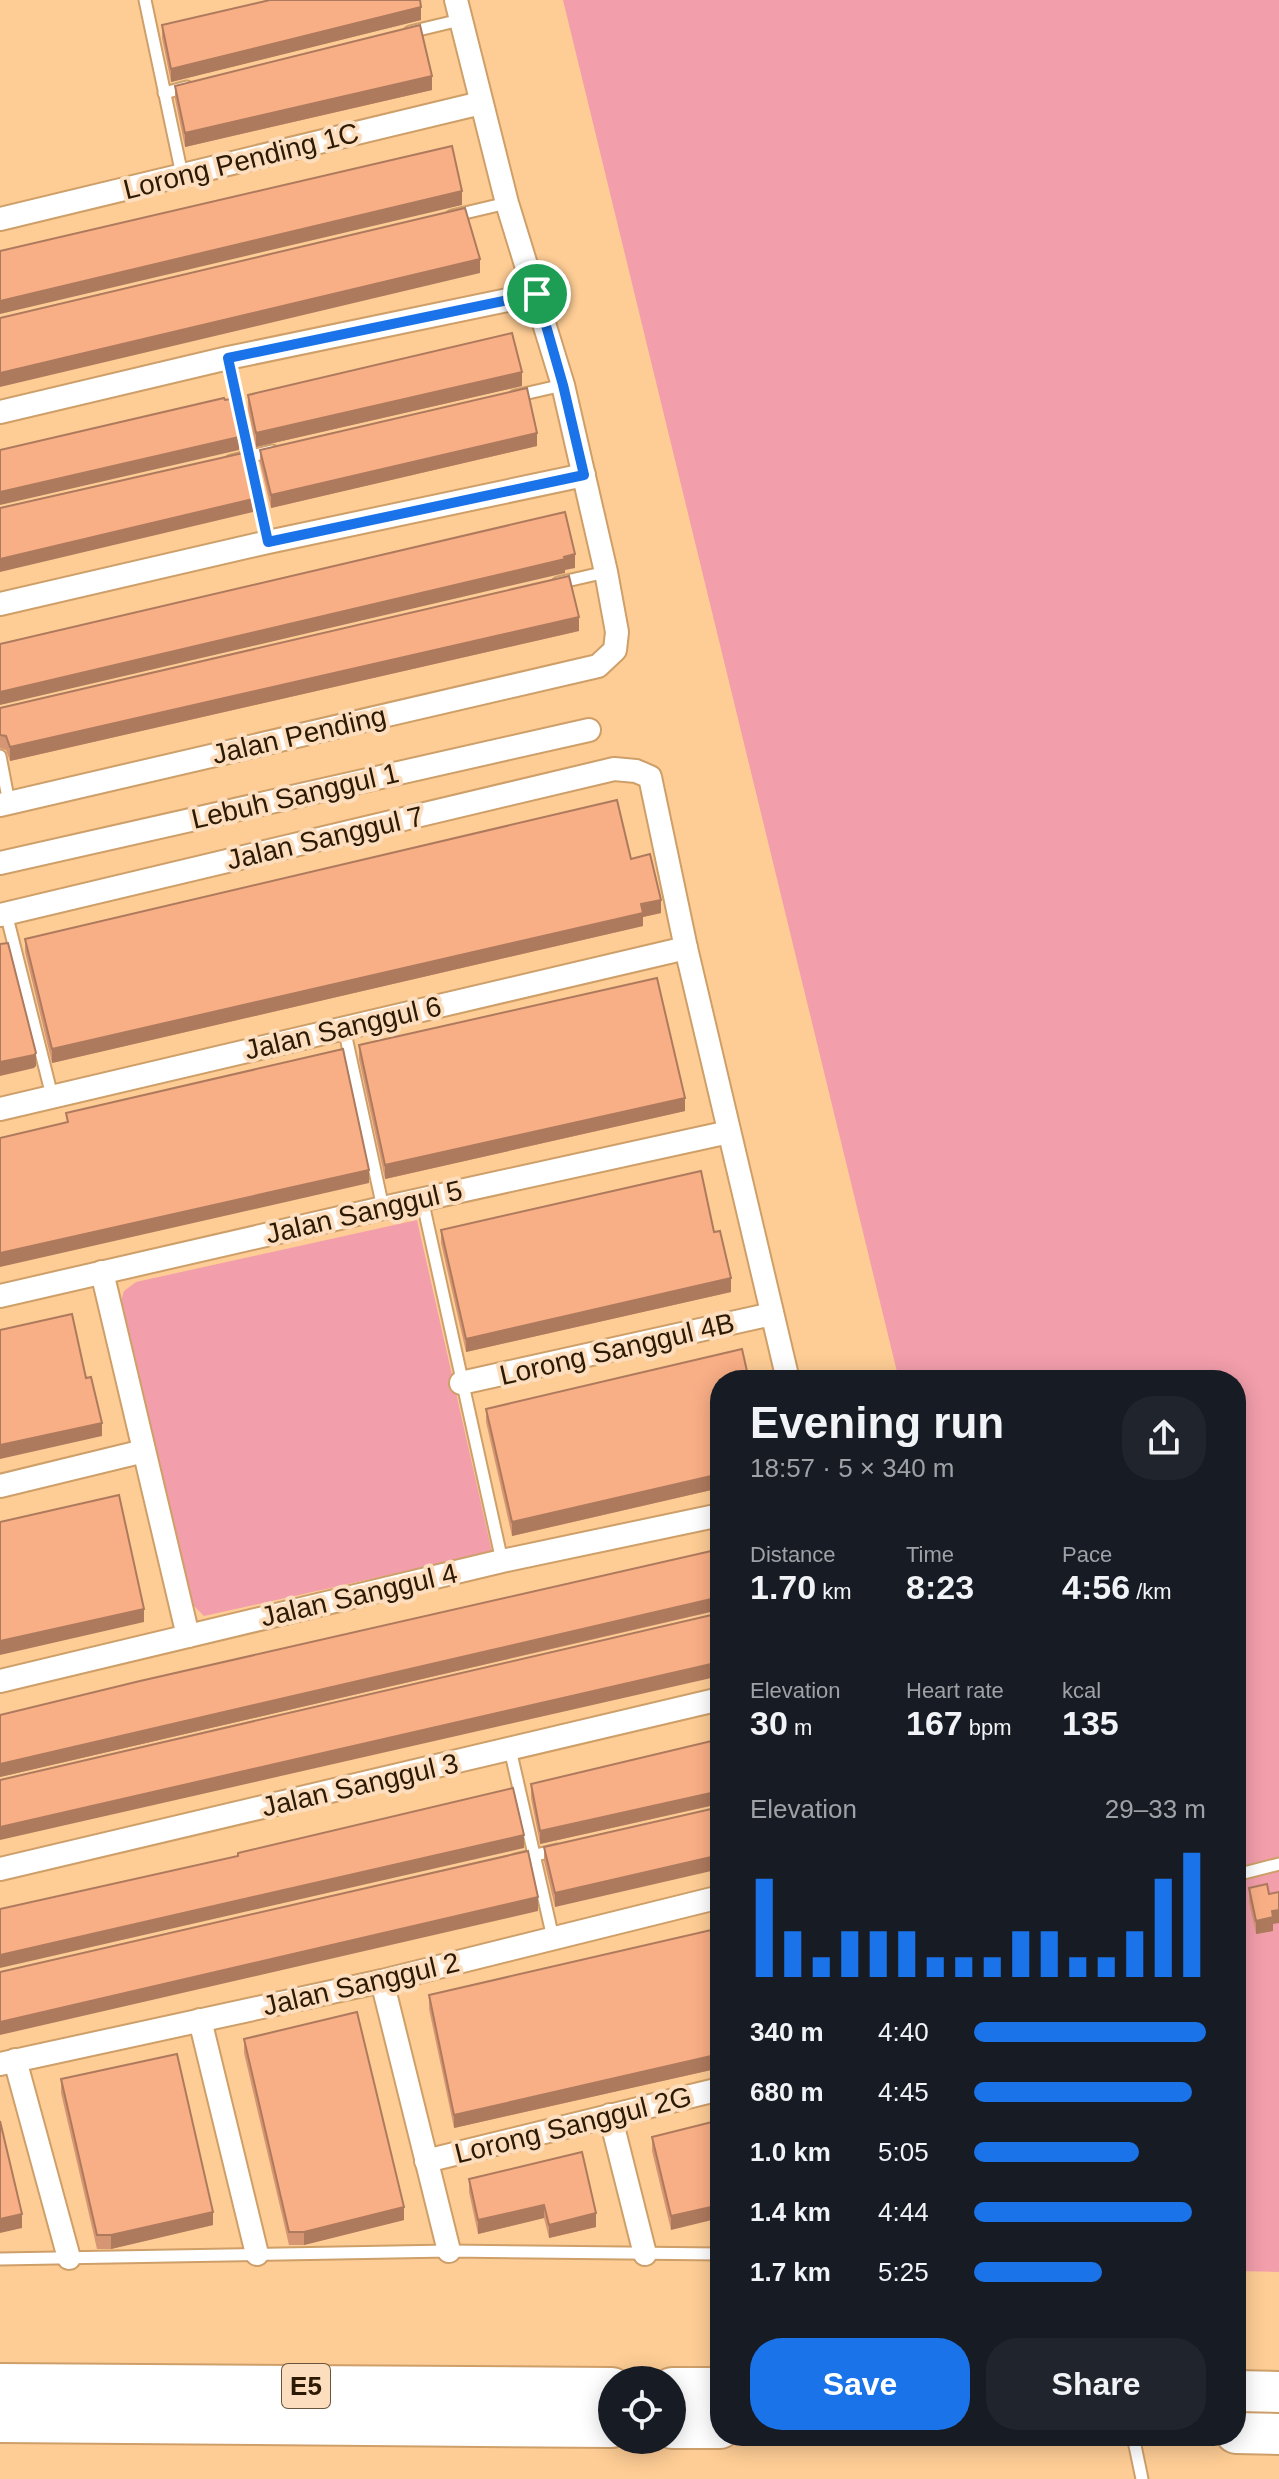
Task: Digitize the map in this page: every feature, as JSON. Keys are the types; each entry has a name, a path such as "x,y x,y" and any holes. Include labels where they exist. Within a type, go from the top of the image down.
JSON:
{"highway":[{"path":"0,2360 75,2363 240,2386"},
{"name":"E5","path":"0,2384 598,2388"},
{"path":"686,2388 710,2388"},
{"path":"1246,2391 1279,2392"},
{"name":"E5","path":"0,2422 598,2427"},
{"path":"686,2428 710,2428"},
{"path":"1246,2433 1279,2434"}],"street":[{"path":"458,10 507,203 563,385 606,572"},
{"name":"Lorong Pending 1C","path":"0,219 481,103"},
{"path":"0,412 228,358 537,294"},
{"path":"0,604 268,542 584,475"},
{"name":"Jalan Pending","path":"5,804 598,666 615,650 617,632 606,572"},
{"name":"Lebuh Sanggul 1","path":"0,863 589,730"},
{"name":"Jalan Sanggul 7","path":"3,914 614,769 636,771 650,777 686,948"},
{"path":"686,948 786,1370"},
{"name":"Jalan Sanggul 6","path":"0,1109 686,948"},
{"name":"Jalan Sanggul 5","path":"0,1296 729,1132"},
{"path":"102,1272 188,1636"},
{"name":"Lorong Sanggul 4B","path":"461,1383 772,1314"},
{"path":"0,1486 144,1451"},
{"name":"Jalan Sanggul 4","path":"0,1681 502,1561 710,1517"},
{"name":"Jalan Sanggul 3","path":"0,1869 710,1701"},
{"name":"Jalan Sanggul 2","path":"8,2062 382,1981 710,1899"},
{"path":"382,1981 449,2251"},
{"path":"200,2020 257,2254"},
{"path":"8,2062 69,2258"},
{"name":"Lorong Sanggul 2G","path":"426,2161 710,2091"},
{"path":"610,2115 645,2254"}],"lane":[{"path":"145,0 182,175"},
{"path":"401,34 458,10"},
{"path":"164,93 194,86"},
{"path":"445,217 507,203"},
{"path":"228,358 268,542"},
{"path":"503,399 563,385"},
{"path":"221,463 280,450"},
{"path":"544,586 606,572"},
{"path":"0,756 5,804"},
{"path":"3,914 52,1096"},
{"path":"344,1028 383,1208"},
{"path":"422,1199 502,1561"},
{"path":"510,1749 553,1938"},
{"path":"503,1862 565,1848"},
{"path":"1246,1872 1279,1864"},
{"path":"0,2259 449,2251 710,2254"},
{"path":"1135,2446 1142,2479"}],"shaded area":[{"path":"563,0 1279,0 1279,2272 1246,2271 1246,1370 897,1370"},
{"path":"417,1220 492,1552 204,1616 190,1602 119,1307 124,1291 136,1282"}],"building":[{"path":"270,0 420,0 421,7 171,69 162,25"},
{"path":"420,25 432,76 185,133 175,86"},
{"path":"452,146 462,191 0,301 0,251"},
{"path":"465,208 480,259 0,373 0,318"},
{"path":"512,333 522,372 256,433 248,395"},
{"path":"527,388 537,433 271,495 260,450"},
{"path":"224,398 231,399 239,437 0,492 0,450"},
{"path":"243,453 253,499 0,559 0,508"},
{"path":"565,512 575,554 565,559 0,692 0,644"},
{"path":"569,576 579,617 10,747 6,736 0,735 0,708"},
{"path":"617,800 631,859 650,854 661,900 641,904 643,913 52,1049 25,939"},
{"path":"8,943 36,1053 0,1062 0,944"},
{"path":"657,978 685,1098 385,1165 359,1045"},
{"path":"343,1049 369,1170 0,1253 0,1138 68,1122 66,1113"},
{"path":"701,1171 714,1232 720,1231 731,1278 466,1339 441,1230"},
{"path":"72,1314 86,1378 91,1377 102,1423 0,1445 0,1330"},
{"path":"742,1349 747,1370 710,1370 710,1476 512,1522 486,1409"},
{"path":"119,1495 144,1609 0,1641 0,1522"},
{"path":"710,1551 710,1599 0,1764 0,1715"},
{"path":"710,1615 710,1664 0,1827 0,1780"},
{"path":"710,1741 710,1793 540,1831 531,1784"},
{"path":"513,1788 524,1835 0,1955 0,1909 238,1856 238,1853"},
{"path":"710,1809 710,1857 555,1893 544,1847"},
{"path":"528,1851 538,1897 0,2022 0,1972"},
{"path":"1267,1884 1269,1894 1279,1892 1279,1910 1272,1911 1273,1917 1256,1921 1249,1888"},
{"path":"710,1930 710,2056 454,2115 429,1995"},
{"path":"357,2012 404,2207 304,2232 289,2232 244,2039"},
{"path":"177,2054 213,2212 111,2235 97,2235 61,2079"},
{"path":"0,2121 22,2214 0,2219"},
{"path":"710,2122 710,2207 671,2216 652,2137"},
{"path":"582,2152 596,2213 549,2225 544,2205 478,2220 469,2179"}],"route":[{"path":"537,294 584,475 268,542 228,358 537,294"}]}
